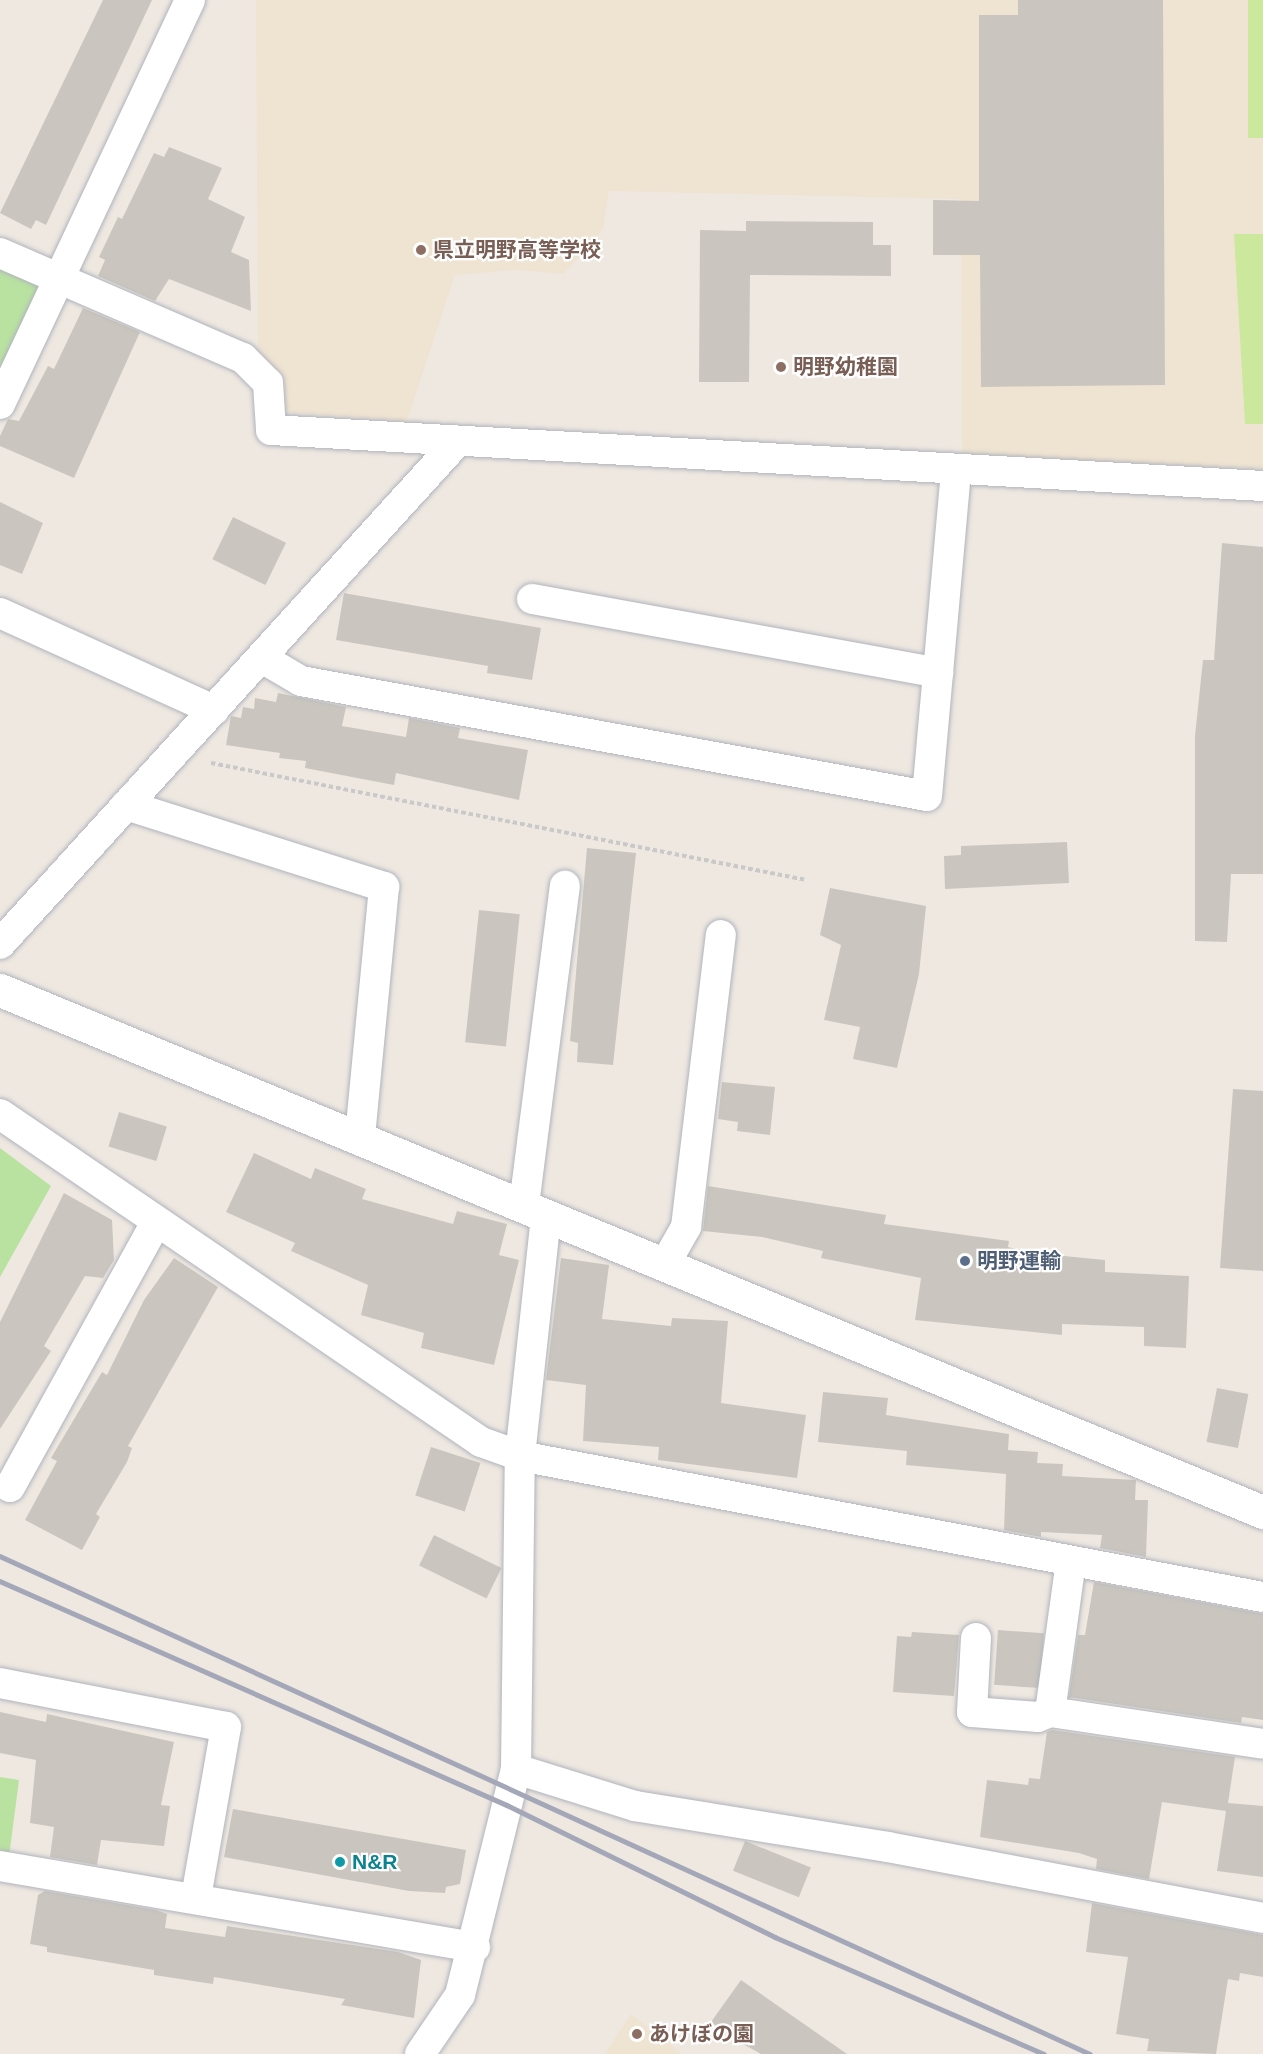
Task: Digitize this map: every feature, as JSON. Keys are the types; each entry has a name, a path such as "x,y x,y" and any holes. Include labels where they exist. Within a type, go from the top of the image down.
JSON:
{"street":[{"path":"0,404 190,0"},
{"path":"0,253 243,358 268,383 271,430 456,443 1263,486"},
{"path":"0,944 456,443"},
{"path":"262,658 301,681 927,796 956,470"},
{"path":"531,599 938,674"},
{"path":"0,613 214,710"},
{"path":"126,805 384,887 360,1137"},
{"path":"420,2054 460,1995 475,1947 516,1769 519,1456 535,1210 565,886"},
{"path":"665,1264 686,1227 721,935"},
{"path":"0,990 1263,1512"},
{"path":"0,1114 154,1224 481,1442 519,1456 1263,1597"},
{"path":"10,1487 154,1224"},
{"path":"1050,1712 1071,1561"},
{"path":"976,1638 972,1712 1038,1717 1050,1712 1263,1744"},
{"path":"0,1683 226,1727 196,1898"},
{"path":"516,1769 635,1806 888,1847 1263,1918"},
{"path":"0,1866 475,1947"}],"path":[{"path":"172,756 807,880"}],"shaded area":[{"name":"県立明野高等学校","path":"256,0 1263,0 1263,469 962,455 961,199 609,191 603,229 564,274 517,270 455,275 407,421 282,412 276,370 258,352"},
{"name":"あけぼの園","path":"631,2014 682,2054 605,2054"}],"green space":[{"path":"1248,0 1263,0 1263,138 1248,138"},
{"path":"1234,234 1263,234 1263,424 1245,424"},
{"path":"0,264 44,282 0,370"},
{"path":"0,1148 51,1186 0,1277"},
{"path":"0,1777 19,1780 9,1857 0,1856"}],"building":[{"path":"103,0 152,0 46,225 36,220 31,229 0,213"},
{"path":"1018,0 1163,0 1165,385 981,387 980,255 933,255 933,200 979,201 979,15 1018,15"},
{"path":"169,147 222,168 208,199 245,217 231,252 249,260 251,311 169,279 155,301 98,276 105,260 99,257 118,217 122,219 154,153 164,157"},
{"path":"746,221 873,222 873,245 891,245 891,276 750,275 749,382 699,382 700,230 746,231"},
{"path":"83,308 140,332 74,478 0,446 0,436 8,419 19,421 48,366 54,369"},
{"path":"0,502 43,523 22,574 0,565"},
{"path":"233,517 286,543 265,585 212,559"},
{"path":"1222,543 1263,547 1263,874 1231,874 1227,942 1195,941 1195,736 1203,660 1214,660"},
{"path":"344,593 541,628 532,680 487,673 488,666 336,640"},
{"path":"278,693 346,707 342,726 406,737 409,718 460,728 458,738 528,750 519,800 396,773 394,785 305,768 306,761 279,758 280,753 226,745 231,716 241,718 243,707 254,709 255,698 276,702"},
{"path":"1067,842 1069,883 945,889 944,856 961,855 961,846"},
{"path":"587,848 636,853 613,1065 577,1062 578,1043 570,1041"},
{"path":"830,888 926,906 919,974 897,1068 853,1059 860,1027 824,1020 841,945 820,935"},
{"path":"479,910 520,914 506,1047 465,1042"},
{"path":"722,1082 775,1087 770,1135 737,1131 738,1122 718,1119"},
{"path":"1233,1089 1263,1091 1263,1271 1220,1268"},
{"path":"119,1112 167,1127 156,1161 108,1146"},
{"path":"254,1153 311,1179 315,1168 366,1189 362,1199 453,1224 457,1211 507,1224 499,1255 519,1260 494,1365 421,1348 424,1333 361,1315 368,1285 291,1251 295,1243 226,1212"},
{"path":"708,1186 886,1215 884,1224 1009,1241 1008,1247 1033,1253 1105,1260 1105,1272 1189,1276 1186,1348 1144,1346 1144,1327 1062,1324 1062,1335 915,1320 921,1278 821,1258 823,1251 762,1237 703,1231"},
{"path":"64,1193 112,1220 114,1260 103,1278 85,1276 44,1346 51,1351 0,1429 0,1322"},
{"path":"174,1258 218,1287 128,1446 132,1448 127,1462 96,1514 100,1517 82,1550 25,1520 57,1461 51,1458 102,1372 107,1375 144,1300"},
{"path":"561,1258 609,1265 602,1319 671,1326 672,1318 728,1321 721,1403 806,1415 797,1478 658,1460 659,1447 583,1441 586,1385 546,1380"},
{"path":"1217,1388 1248,1394 1238,1448 1207,1442"},
{"path":"823,1392 888,1398 886,1415 1009,1434 1008,1450 1038,1452 1037,1463 1063,1464 1062,1476 1136,1480 1135,1500 1148,1500 1146,1557 1100,1548 1102,1535 1041,1532 1041,1537 1004,1530 1006,1474 906,1465 907,1451 818,1442"},
{"path":"431,1447 480,1463 465,1512 415,1496"},
{"path":"434,1535 501,1568 487,1598 419,1566"},
{"path":"1094,1582 1263,1614 1263,1720 1242,1717 1241,1723 1069,1697 1078,1635 1085,1635"},
{"path":"998,1630 1044,1633 1040,1688 994,1685"},
{"path":"912,1632 959,1635 954,1696 893,1692 897,1636 911,1637"},
{"path":"0,1712 46,1722 47,1714 174,1742 161,1805 170,1806 164,1846 101,1840 97,1865 50,1857 54,1827 30,1823 36,1760 0,1753"},
{"path":"1052,1730 1235,1757 1228,1803 1263,1806 1263,1877 1217,1871 1226,1811 1162,1802 1149,1879 1096,1869 1097,1859 1079,1853 980,1837 987,1780 1028,1785 1029,1778 1040,1779 1047,1732"},
{"path":"233,1809 466,1850 460,1884 446,1887 445,1893 409,1891 224,1857"},
{"path":"745,1841 811,1868 799,1897 733,1871"},
{"path":"45,1891 156,1910 167,1914 165,1928 225,1937 227,1926 398,1952 421,1960 414,2018 341,2005 345,1999 214,1977 213,1984 154,1975 154,1970 47,1952 47,1947 30,1944 38,1895"},
{"path":"1092,1903 1263,1935 1263,1977 1240,1973 1239,1981 1228,1979 1216,2054 1147,2051 1149,2039 1116,2034 1128,1957 1086,1952"},
{"path":"741,1980 847,2054 761,2054 736,2040 711,2022"}],"railway":[{"path":"0,1556 1090,2054"},
{"path":"0,1581 507,1805 775,1937 1044,2054"}],"place":[{"name":"県立明野高等学校","path":"421,250"},
{"name":"明野幼稚園","path":"781,367"},
{"name":"明野運輸","path":"965,1261"},
{"name":"N&R","path":"340,1862"},
{"name":"あけぼの園","path":"637,2034"}]}
